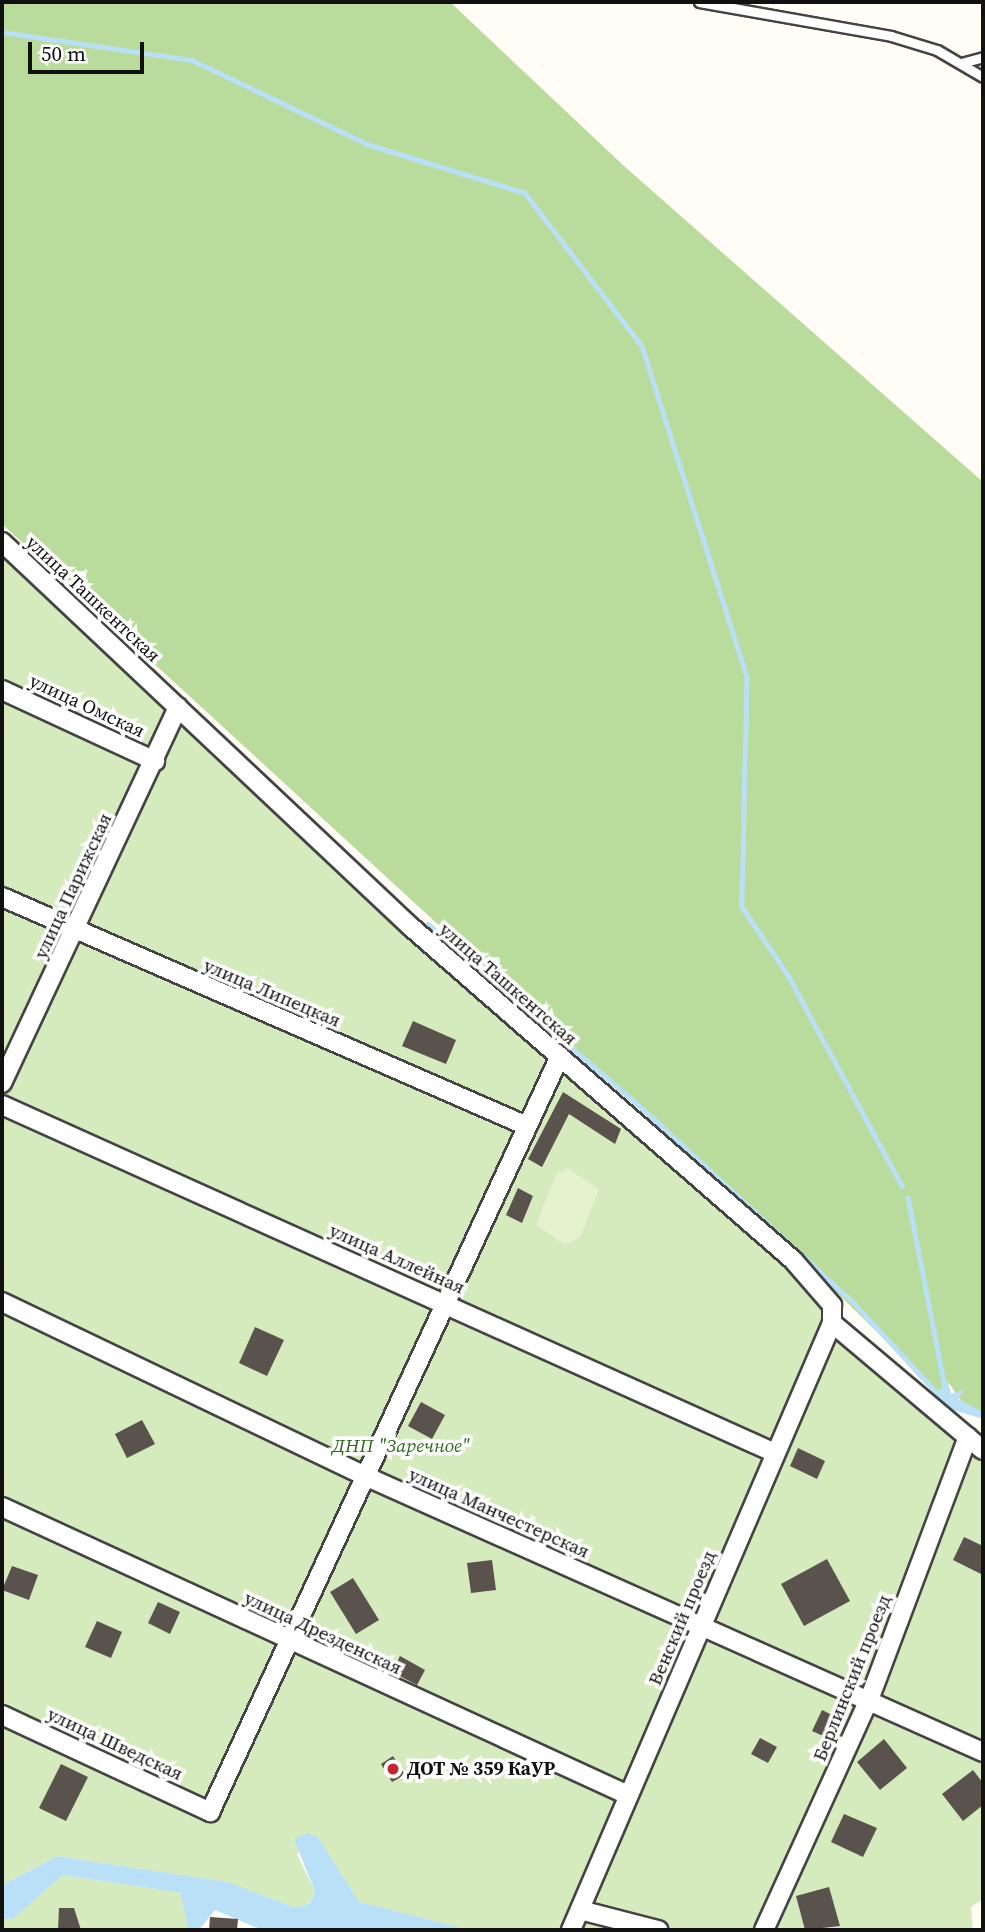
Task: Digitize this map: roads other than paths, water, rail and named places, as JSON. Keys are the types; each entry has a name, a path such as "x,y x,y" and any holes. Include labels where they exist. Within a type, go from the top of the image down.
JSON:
{"street":[{"name":"улица Ташкентская","path":"2,542 560,1056 820,1286 832,1305 832,1323"},
{"name":"улица Омская","path":"2,690 155,761"},
{"name":"улица Парижская","path":"2,1083 155,761 178,706"},
{"name":"улица Липецкая","path":"2,897 527,1126"},
{"path":"288,1640 560,1056"},
{"name":"улица Аллейная","path":"2,1105 775,1453"},
{"name":"улица Манчестерская","path":"2,1302 365,1476 983,1752"},
{"path":"832,1323 983,1450"},
{"name":"Венский проезд","path":"570,1930 832,1323"},
{"name":"Берлинский проезд","path":"764,1930 869,1700 968,1437"},
{"name":"улица Дрезденская","path":"2,1507 628,1795"},
{"name":"улица Шведская","path":"2,1715 209,1812 288,1640"},
{"path":"580,1910 658,1930"}],"lane":[{"path":"699,2 858,28 937,50 983,77"},
{"path":"961,63 983,57"}],"water":[{"path":"948,1381 951,1394 965,1389 958,1399 983,1412 983,1419 940,1406 936,1393"},
{"path":"308,1833 318,1837 359,1902 471,1930 262,1930 215,1910 199,1930 188,1930 181,1893 63,1875 13,1919 2,1918 2,1885 57,1856 228,1882 296,1908 310,1903 315,1892 294,1839"}],"waterway":[{"path":"2,32 192,60 367,144 525,193 642,346 747,678 742,907 788,975 902,1186"},
{"path":"428,924 643,1109 852,1301 939,1395"},
{"path":"908,1197 945,1387"}],"place":[{"name":"ДОТ № 359 КаУР","path":"393,1769"}],"park label":[{"name":"ДНП \"Заречное\"","path":"401,1446"}]}
